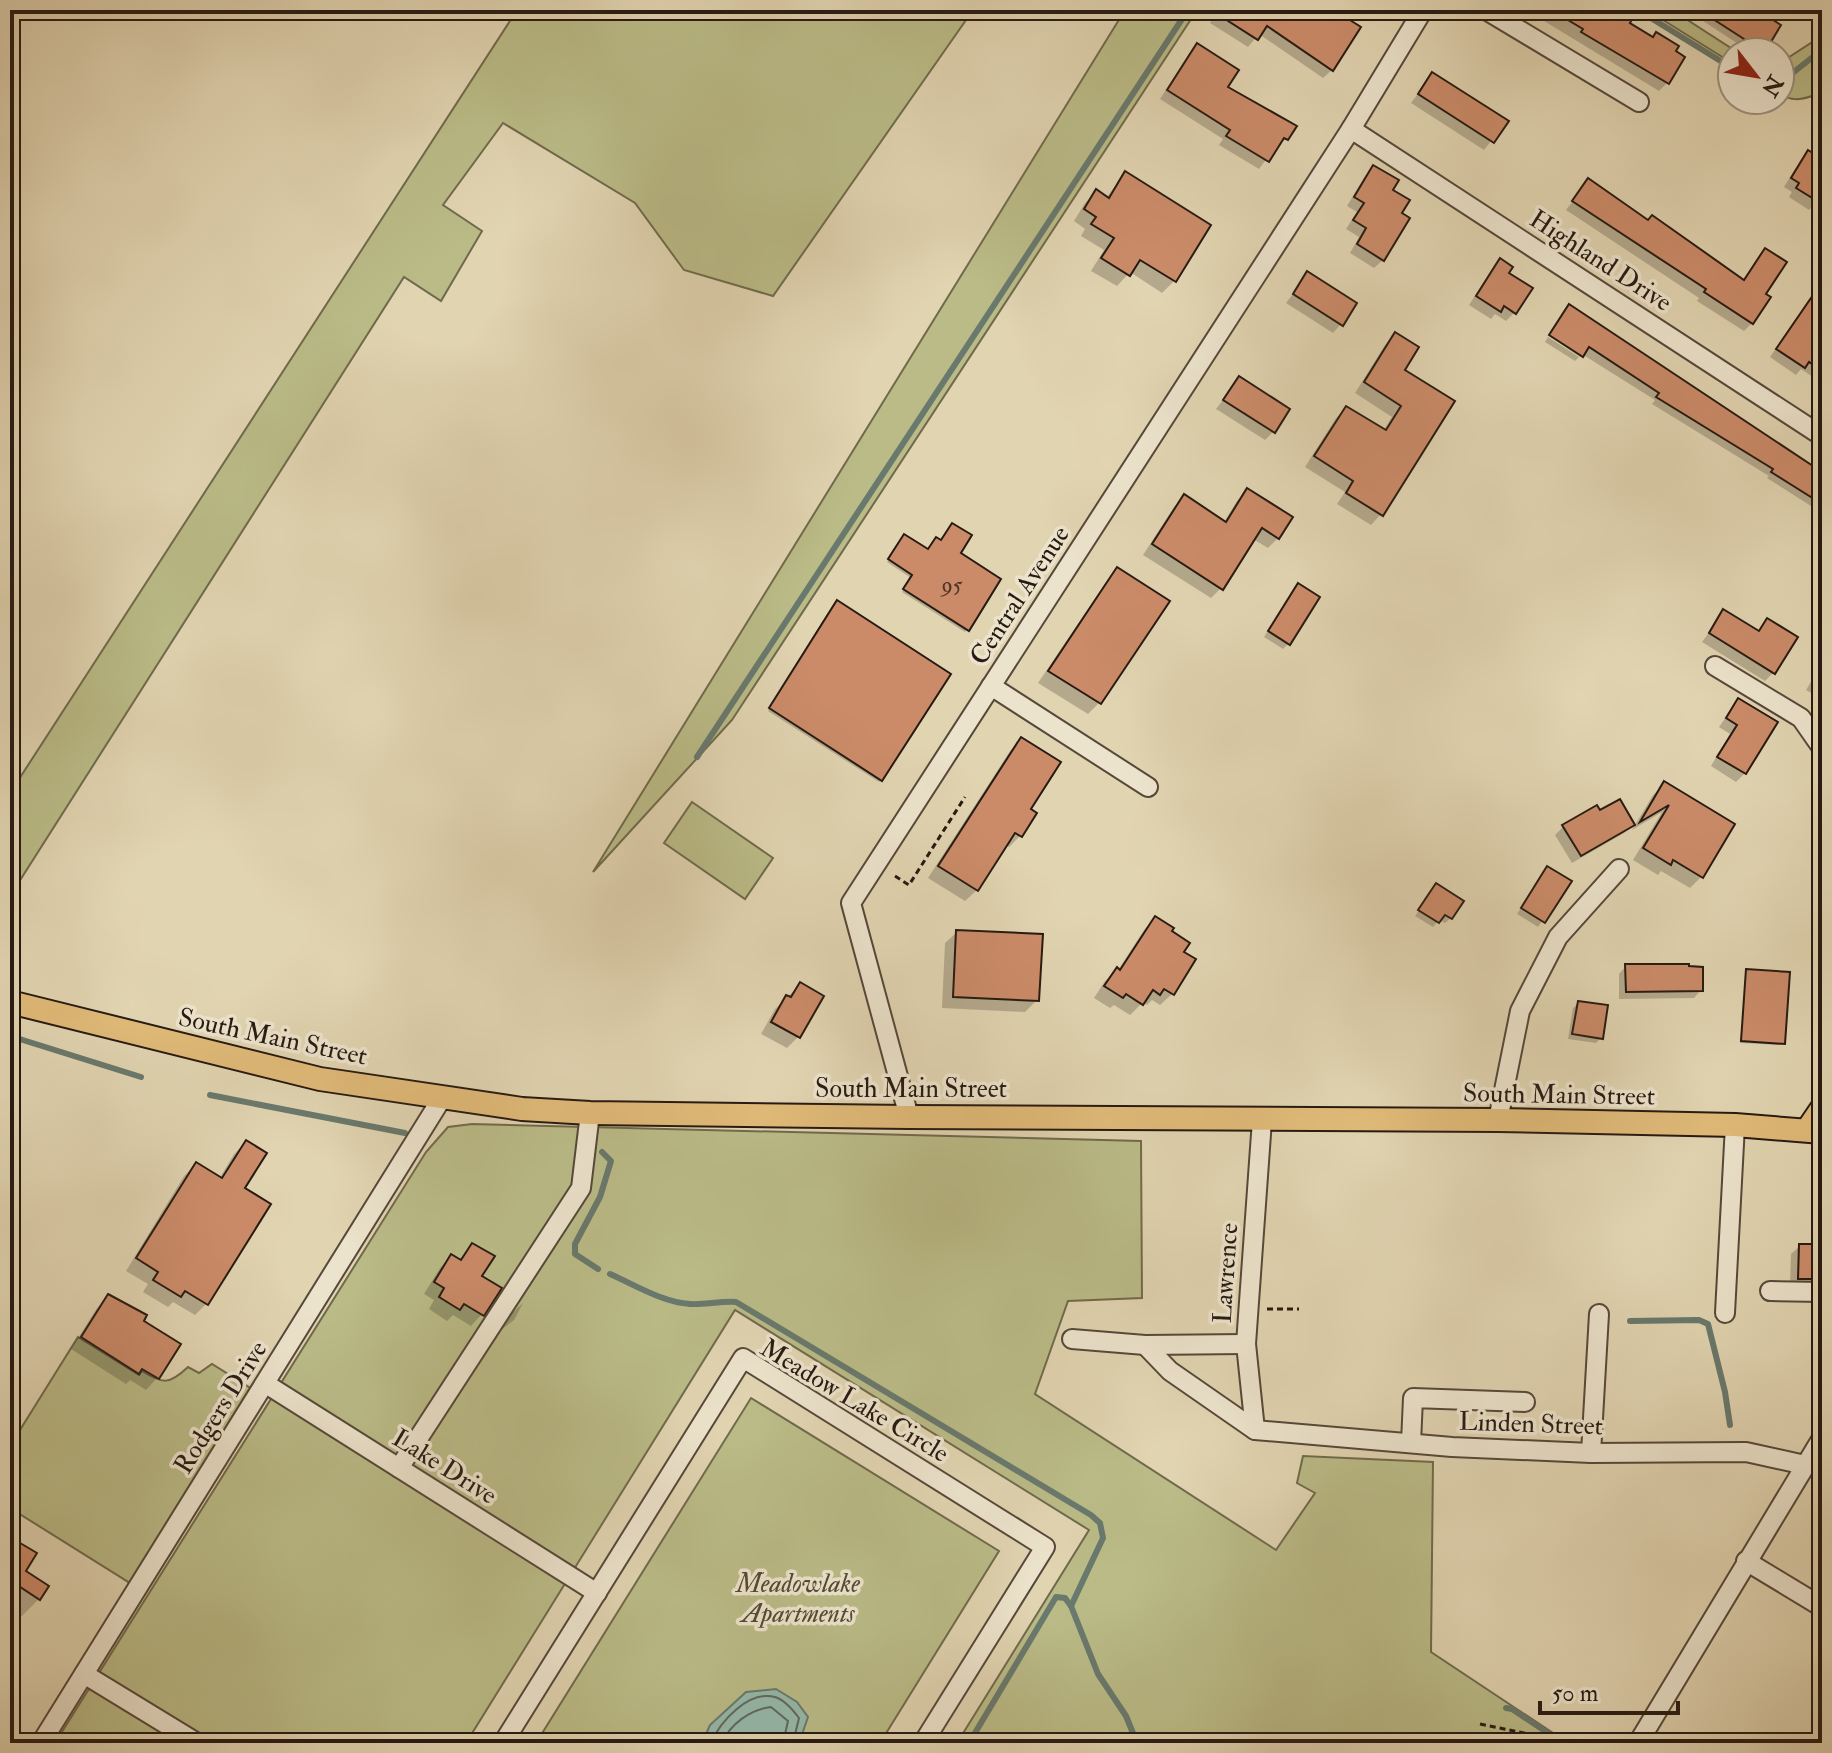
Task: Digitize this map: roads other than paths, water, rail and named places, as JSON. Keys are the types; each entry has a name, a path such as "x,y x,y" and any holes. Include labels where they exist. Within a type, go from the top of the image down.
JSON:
{"main road":[{"name":"South Main Street","path":"10,1002 320,1079 522,1109 590,1113 909,1117 1498,1120 1735,1125 1815,1131"},
{"path":"1815,1131 1822,1108"}],"street":[{"name":"Central Avenue","path":"909,1117 851,903 1351,129 1423,10"},
{"path":"1486,10 1639,102"},
{"name":"Highland Drive","path":"1351,129 1822,436"},
{"path":"1715,666 1801,718 1822,748"},
{"path":"991,686 1148,787"},
{"path":"1498,1120 1520,1011 1558,937 1619,869"},
{"name":"Rodgers Drive","path":"41,1743 442,1098"},
{"path":"399,1468 581,1188 590,1113"},
{"name":"Lawrence","path":"1255,1430 1246,1344 1262,1120"},
{"path":"1725,1313 1735,1125"},
{"path":"1770,1291 1822,1292"},
{"path":"1591,1453 1599,1314"},
{"path":"1072,1339 1145,1345 1246,1344"},
{"path":"1145,1345 1170,1371 1255,1430"},
{"name":"Meadow Lake Circle","path":"503,1743 743,1358 1045,1547 923,1743"},
{"name":"Lake Drive","path":"266,1384 597,1593"},
{"path":"1411,1443 1413,1398 1525,1402"},
{"name":"Linden Street","path":"1255,1430 1591,1453 1746,1452 1805,1465"},
{"path":"1638,1743 1822,1438"},
{"path":"1746,1561 1822,1607"},
{"path":"84,1674 197,1743"}],"water":[{"path":"776,1689 797,1702 808,1717 799,1743 702,1743 710,1725 746,1692"}],"waterway":[{"path":"697,757 1188,10"},
{"path":"1638,10 1716,58"},
{"path":"1796,70 1814,56 1822,54"},
{"path":"10,1036 141,1077"},
{"path":"210,1095 405,1133"},
{"path":"598,1269 575,1254 575,1244 600,1197 611,1161 602,1152"},
{"path":"610,1274 659,1297 680,1303 736,1302 1091,1515 1100,1523 1103,1538 1071,1606"},
{"path":"1630,1321 1699,1320 1708,1324 1730,1425"},
{"path":"969,1743 1056,1597 1065,1598 1071,1606 1098,1674 1126,1716 1137,1743"},
{"path":"1506,1708 1563,1743"}],"park label":[{"name":"Meadowlake Apartments","path":"798,1598"}]}
